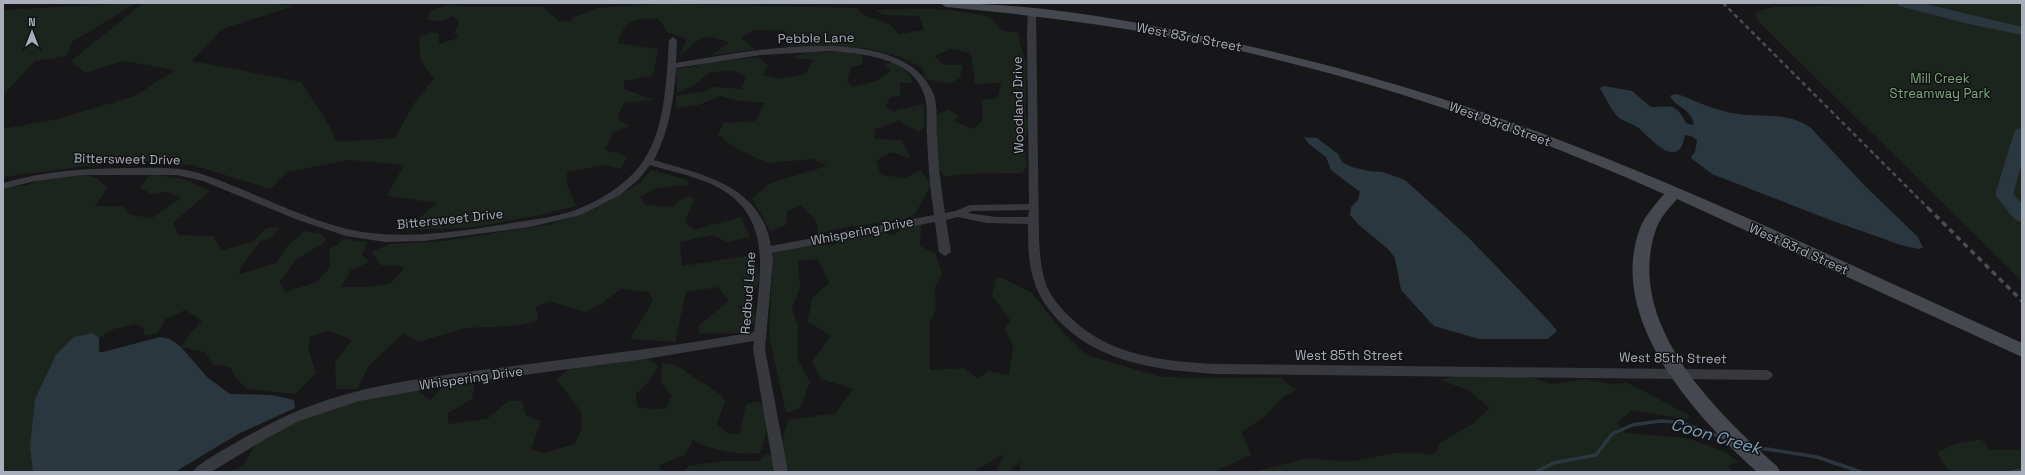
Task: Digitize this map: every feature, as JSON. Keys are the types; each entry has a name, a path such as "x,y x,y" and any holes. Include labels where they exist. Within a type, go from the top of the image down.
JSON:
{"main road":[{"name":"West 83rd Street","path":"946,3 1032,7 1205,39 1347,74 1483,117 1590,157 1674,192 2022,350"},
{"path":"1674,192 1658,211 1648,229 1642,252 1641,274 1646,308 1661,342 1679,373 1707,410 1740,446 1770,472"}],"street":[{"name":"Woodland Drive","path":"1032,7 1034,207"},
{"name":"Bittersweet Drive","path":"3,186 30,178 66,172 123,171 182,173 210,180 346,232 390,239 416,239 540,222 578,212 594,205 616,191 638,174 648,161 667,108 672,66 673,40"},
{"name":"Pebble Lane","path":"672,66 783,51 813,49 864,52 888,57 913,71 925,86 930,97 934,177 946,252"},
{"name":"Redbud Lane","path":"648,161 713,181 727,188 740,198 754,215 767,250 764,298 758,336 781,472"},
{"name":"Whispering Drive","path":"767,250 958,214 970,208 1034,207"},
{"name":"West 85th Street","path":"1034,207 1038,276 1044,293 1053,308 1065,322 1099,346 1127,358 1173,367 1214,369 1767,375"},
{"name":"Whispering Drive","path":"958,214 969,218 1034,220"},
{"name":"Whispering Drive","path":"200,472 293,418 328,405 361,396 480,376 758,336"}],"green space":[{"path":"136,3 72,42 67,56 35,61 3,95 3,10"},
{"path":"263,3 293,6 222,29 192,61 301,82 326,120 337,142 395,138 413,105 434,78 421,61 419,37 432,32 439,34 439,44 458,38 455,32 459,21 452,16 444,21 427,20 430,10 449,5 470,7 542,7 560,22 571,21 572,18 597,8 660,4 857,8 862,14 889,24 899,34 924,30 919,16 883,15 876,10 932,9 960,11 988,17 999,28 1019,33 1020,43 1027,66 1025,110 1029,123 1024,145 1027,166 1022,173 963,174 945,177 937,166 937,115 948,109 959,117 952,121 974,129 983,120 982,100 998,98 1001,83 975,84 971,53 951,49 934,56 944,65 963,65 960,78 948,84 925,79 923,68 897,56 867,48 787,46 786,31 755,30 741,38 755,49 709,56 729,43 721,39 708,37 697,41 680,56 687,39 668,33 658,18 643,19 632,22 624,29 618,43 658,49 653,75 624,81 624,89 655,100 624,103 617,118 630,126 613,133 605,150 627,156 621,169 606,165 567,172 567,185 576,206 541,215 469,228 403,230 438,203 387,196 404,165 350,160 287,172 270,189 193,165 132,160 3,177 3,129 57,119 135,96 175,70 124,61 85,73 71,61 142,4"},
{"name":"Mill Creek Streamway Park","path":"1863,3 2022,3 2022,281 1757,20 1755,12 1774,7 1863,5"},
{"path":"810,52 844,52 862,54 863,64 851,67 847,81 853,87 876,81 891,71 884,64 895,62 909,74 912,83 900,83 900,96 890,97 885,107 894,111 924,104 925,126 918,132 899,121 875,129 874,139 902,140 910,158 890,152 876,161 881,175 905,178 921,170 931,185 915,214 902,220 848,227 818,234 816,220 800,205 787,211 786,225 770,231 752,198 771,183 827,166 812,159 768,163 737,149 718,135 723,123 755,121 765,103 740,101 721,96 698,105 676,108 676,96 706,91 714,87 741,89 746,76 731,71 710,72 693,86 677,93 676,69 705,63 758,57 768,65 763,75 780,79 805,74 814,60 790,58"},
{"path":"651,170 688,180 688,185 656,188 640,197 645,205 672,207 686,196 695,198 685,222 694,230 741,217 750,237 727,242 712,235 680,242 682,266 752,255 761,277 753,295 755,322 741,333 700,334 698,326 729,301 718,287 686,292 675,342 630,339 653,301 648,292 621,289 602,303 586,312 549,301 536,307 538,321 515,326 465,328 418,342 403,333 368,367 357,389 336,389 335,362 352,340 330,331 310,336 308,348 316,373 295,394 247,389 235,377 230,367 213,365 205,352 181,347 191,332 202,321 185,310 166,319 158,333 145,336 143,328 136,324 113,329 99,338 93,333 30,448 33,472 3,472 3,188 28,185 38,180 82,174 97,178 108,188 94,206 122,206 130,215 152,218 181,198 166,192 151,194 139,187 151,174 183,179 210,191 173,223 178,235 213,236 222,250 252,242 267,228 280,227 272,237 260,242 241,266 239,274 276,263 288,245 305,231 322,234 327,241 297,259 279,282 286,292 317,282 330,267 329,250 345,239 367,242 362,255 369,262 351,270 341,287 369,287 391,283 405,267 381,265 371,252 389,244 444,241 552,224 596,208 640,183"},
{"path":"921,224 920,246 935,253 942,274 935,287 936,309 929,324 930,370 965,368 978,379 988,371 1009,375 1013,346 1005,329 1010,320 992,296 996,278 1002,278 1032,293 1063,332 1086,355 1161,377 1281,378 1296,390 1283,397 1265,416 1242,432 1251,455 1214,472 1020,472 1020,461 1009,472 996,472 1004,454 972,472 788,472 782,443 788,420 836,413 853,389 821,379 812,361 831,336 807,321 813,297 829,283 818,259 798,261 800,287 792,309 798,326 797,358 810,382 800,408 786,413 769,336 773,253 819,244 834,245 839,239 882,232 894,235 905,225"},
{"path":"645,356 658,366 650,380 635,395 638,408 666,409 672,396 661,383 662,363 674,364 721,395 725,401 717,424 728,434 740,433 746,404 759,401 766,413 767,419 766,432 760,453 726,451 709,447 693,440 685,455 659,465 662,472 230,472 244,464 258,441 302,418 382,395 418,391 431,400 442,387 475,383 472,399 448,413 448,424 487,419 508,401 522,401 526,416 541,421 531,450 544,453 575,444 582,428 581,412 557,380 569,368"},
{"path":"1455,376 1530,377 1552,384 1584,379 1616,385 1626,382 1689,415 1688,420 1632,410 1616,423 1626,433 1687,438 1723,451 1739,462 1728,466 1735,472 1253,472 1308,458 1348,462 1395,453 1435,454 1441,442 1471,425 1490,408 1466,389 1439,380"},
{"path":"1981,439 1990,450 2022,450 2022,472 1955,472 1947,469 1937,453 1954,444"},
{"path":"768,453 774,458 776,472 683,472 689,466 724,461 759,461"}],"shaded area":[{"path":"1604,86 1632,91 1651,107 1672,107 1679,112 1686,123 1692,125 1694,124 1692,118 1686,110 1676,103 1670,96 1677,94 1720,110 1737,114 1781,117 1802,122 1811,128 1864,185 1918,237 1923,248 1918,249 1901,245 1833,221 1712,174 1692,159 1691,157 1695,152 1697,140 1691,136 1685,135 1682,145 1678,151 1666,151 1651,140 1638,127 1623,120 1615,114 1600,88"},
{"path":"1304,137 1317,138 1338,154 1342,162 1352,167 1369,171 1383,172 1405,180 1468,237 1557,331 1548,339 1479,339 1434,326 1401,290 1395,258 1388,249 1359,225 1350,215 1351,207 1358,200 1360,192 1331,170 1326,157 1308,143"},
{"path":"93,333 99,338 99,352 160,337 170,339 181,347 208,378 230,394 272,395 294,400 295,408 238,434 175,472 33,472 30,448 35,399 56,355 74,337"}],"waterway":[{"path":"1904,3 1969,20 2022,31"},
{"path":"2022,133 2004,195 2022,216"},
{"name":"Coon Creek","path":"1536,472 1553,463 1596,455 1612,434 1632,425 1660,421 1679,422 1724,438"},
{"name":"Coon Creek","path":"1754,447 1817,457 1861,472"},
{"name":"Coon Creek","path":"2011,472 2022,470"}],"railway":[{"path":"1723,3 1928,208"},
{"path":"1928,208 2022,301"}]}
